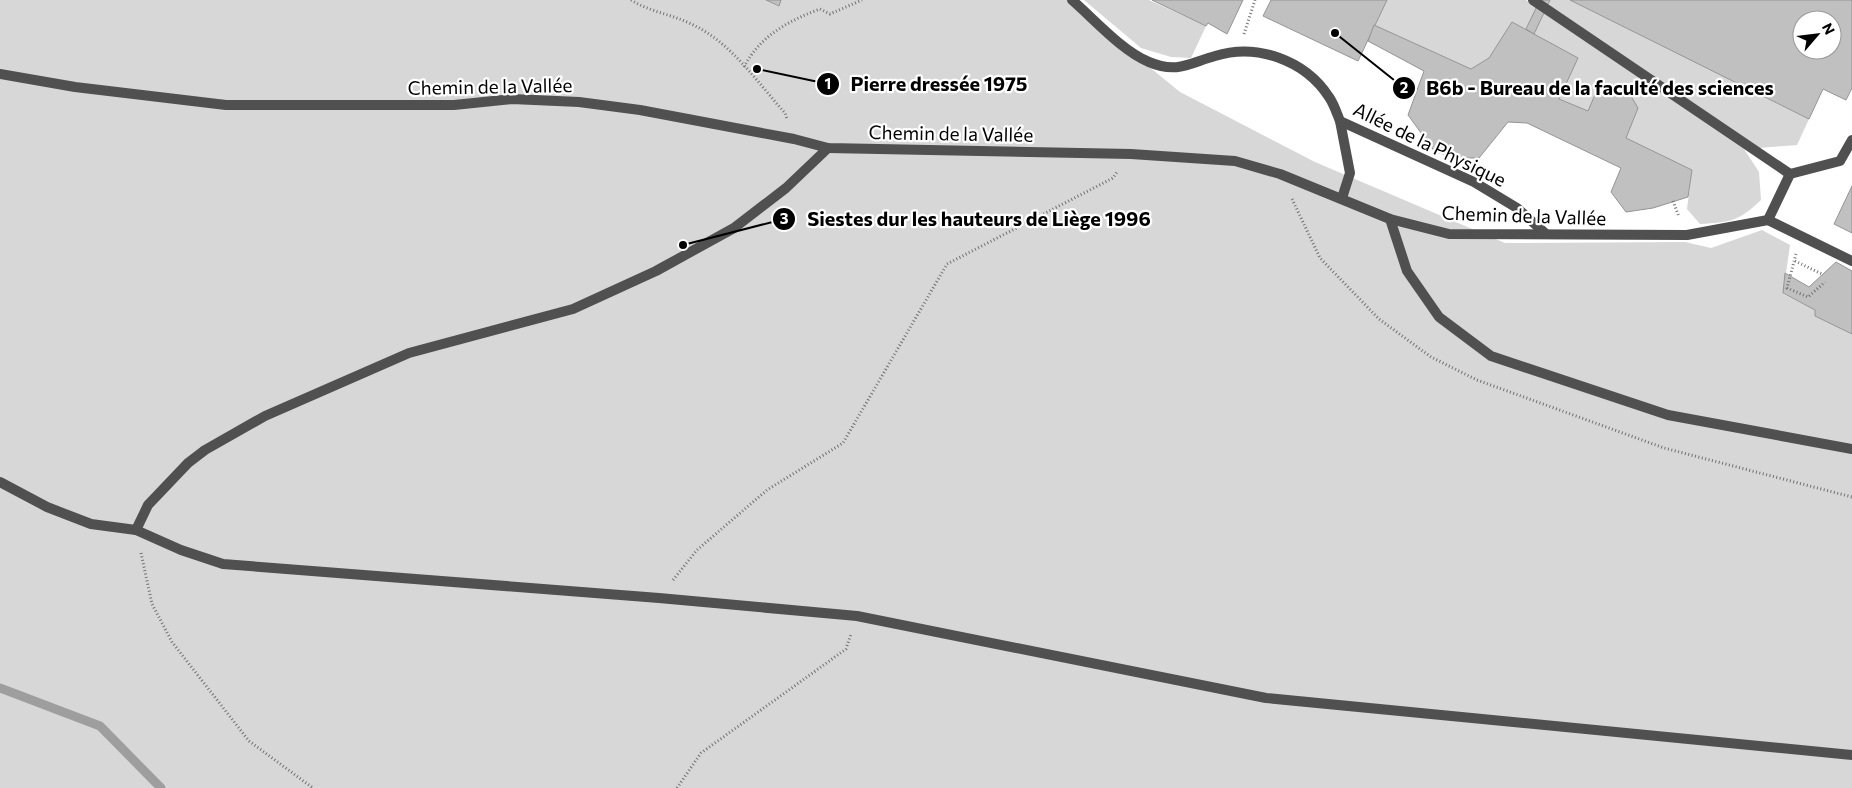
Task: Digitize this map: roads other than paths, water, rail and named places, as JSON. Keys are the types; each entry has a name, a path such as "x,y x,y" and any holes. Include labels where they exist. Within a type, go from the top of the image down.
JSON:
{"street":[{"name":"Allée de la Physique","path":"1072,0 1130,51 1149,62 1171,68 1193,65 1215,56 1238,52 1265,53 1290,62 1312,77 1329,97 1340,122 1474,182 1517,208 1546,234"},
{"path":"1533,0 1790,174 1840,161 1852,140"},
{"name":"Chemin de la Vallée","path":"0,74 75,87 226,105 454,105 512,99 578,102 640,110 794,139 828,148 1131,154 1235,161 1280,174 1390,219 1449,234 1687,235 1768,220"},
{"path":"1340,122 1350,173 1342,198"},
{"path":"136,530 148,505 188,463 205,450 265,416 409,353 573,309 656,271 734,228 786,188 828,148"},
{"path":"1790,174 1768,220 1852,261"},
{"path":"1390,219 1407,271 1439,317 1491,356 1668,415 1852,449"},
{"path":"0,482 47,507 91,524 136,530 181,550 223,564 659,598 857,616 1266,698 1852,755"}],"waterway":[{"path":"0,688 100,726 161,788"}],"place":[{"name":"B6b - Bureau de la faculté des sciences","path":"1335,33"},
{"name":"Pierre dressée 1975","path":"757,69"},
{"name":"Siestes dur les hauteurs de Liège 1996","path":"683,245"}]}
